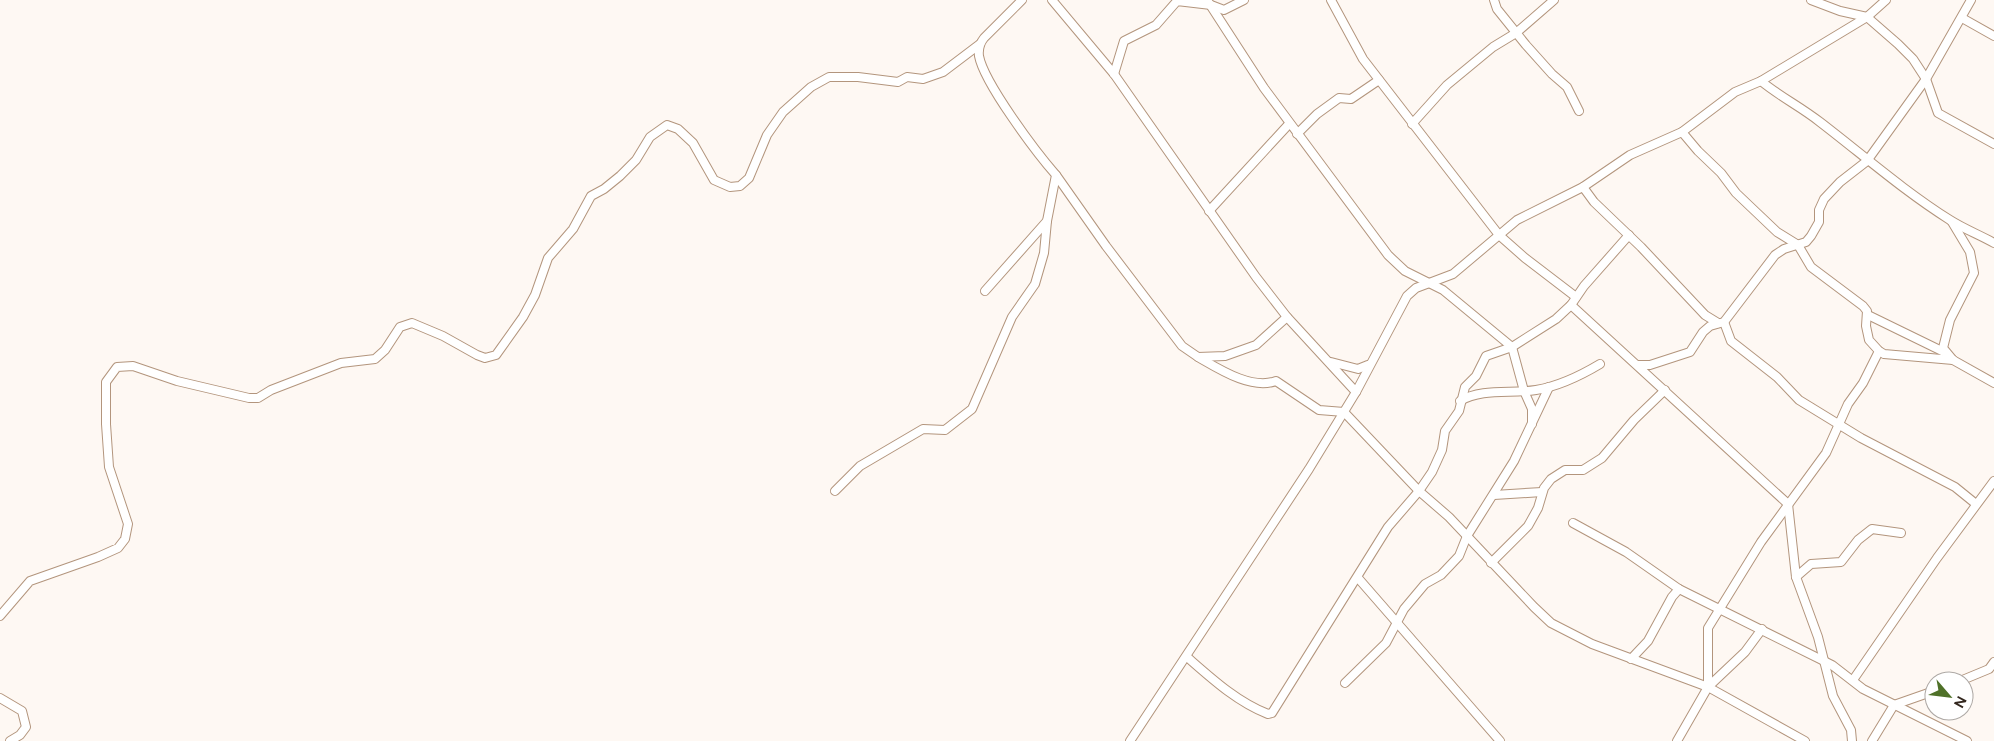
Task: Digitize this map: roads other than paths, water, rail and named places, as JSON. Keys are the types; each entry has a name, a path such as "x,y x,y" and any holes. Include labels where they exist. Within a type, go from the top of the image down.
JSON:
{"street":[{"path":"0,616 30,581 98,557 118,548 125,540 128,524 109,467 106,424 106,382 117,367 133,366 177,381 258,398 271,390 341,363 375,359 385,350 400,327 408,323 443,336 477,356 485,358 496,355 523,317 535,295 548,258 572,229 591,196 604,189 620,176 636,160 650,138 667,125 678,129 692,143 714,180 730,187 740,186 749,178 767,134 783,112 820,82 829,77 858,77 898,82 907,77 924,79 943,72 980,44 992,28 1022,0"},
{"path":"1052,0 1114,74 1242,259 1288,317 1331,362 1356,392"},
{"path":"1114,74 1124,41 1156,25 1177,1 1209,3 1224,10 1244,0"},
{"path":"1331,0 1347,32 1379,80 1499,234 1576,297"},
{"path":"1494,0 1496,9 1516,33 1552,74 1567,87 1579,111"},
{"path":"1412,124 1447,85 1494,47 1516,33 1554,0"},
{"path":"1812,0 1840,11 1867,17 1913,59 1926,79 1933,105 1938,113 1994,144"},
{"path":"1130,741 1344,412 1406,296 1416,288 1453,274 1517,220 1583,187 1630,155 1682,132 1735,92 1761,81 1867,17 1886,0"},
{"path":"1638,366 1685,355 1694,347 1703,332 1721,322 1775,256 1784,249 1806,242 1819,222 1819,210 1824,199 1840,182 1867,161 1926,79 1971,0"},
{"path":"1209,3 1289,124 1388,256 1405,271 1443,290 1512,347 1524,391 1532,408 1532,424"},
{"path":"1962,18 1994,36"},
{"path":"980,44 979,53 982,64 1028,140 1182,346 1198,357 1248,380 1266,384 1276,381 1320,410 1344,412 1419,491 1442,510 1491,563 1551,623 1592,644 1684,676 1708,687 1805,741"},
{"path":"1297,134 1317,114 1339,98 1351,99 1379,80"},
{"path":"1761,81 1778,96 1819,121 1867,161 1952,221 1994,243"},
{"path":"1209,211 1289,124"},
{"path":"1682,132 1698,151 1721,173 1736,193 1777,232 1798,245 1811,267 1864,306 1868,316 1866,332 1873,347 1884,354 1950,357"},
{"path":"834,490 860,466 923,429 945,430 972,409 1012,316 1035,284 1044,253 1056,175"},
{"path":"1583,187 1594,202 1629,235 1705,315 1721,322 1728,338 1735,346 1777,377 1799,400 1838,424 1955,487 1976,504"},
{"path":"985,291 1048,221"},
{"path":"1950,357 1944,348 1946,330 1965,287 1974,273 1970,252 1952,221"},
{"path":"1186,657 1218,685 1260,711 1268,714 1272,713 1358,578 1388,527 1419,491 1438,460 1445,431 1459,411 1465,388 1476,376 1486,356 1512,347 1556,319 1571,305 1629,235"},
{"path":"1571,305 1665,390 1712,437 1788,504 1796,577 1824,660 1833,696 1851,730 1852,741"},
{"path":"1868,316 1950,357 1994,383"},
{"path":"1198,357 1225,356 1256,345 1288,317"},
{"path":"1708,687 1708,628 1758,547 1826,453 1838,424 1878,351"},
{"path":"1331,362 1358,369 1368,365"},
{"path":"1460,402 1472,394 1524,391 1549,387 1580,376 1600,364"},
{"path":"1345,683 1386,643 1404,609 1425,584 1441,575 1459,556 1467,536 1514,461 1549,387"},
{"path":"1491,563 1528,526 1534,516 1542,492 1551,479 1565,470 1583,470 1602,458 1634,420 1665,390"},
{"path":"1853,680 1994,481"},
{"path":"1494,495 1542,492"},
{"path":"1573,523 1626,552 1679,589 1824,660 1863,689 1968,741"},
{"path":"1796,577 1811,564 1841,562 1858,540 1872,529 1901,534"},
{"path":"1358,578 1500,741"},
{"path":"1631,659 1648,641 1672,597 1679,589"},
{"path":"1676,741 1708,687 1745,652 1762,629"},
{"path":"1974,675 1989,669 1994,662"},
{"path":"1872,741 1894,705 1924,694"},
{"path":"0,698 22,711 26,727 20,735 10,741"}]}
